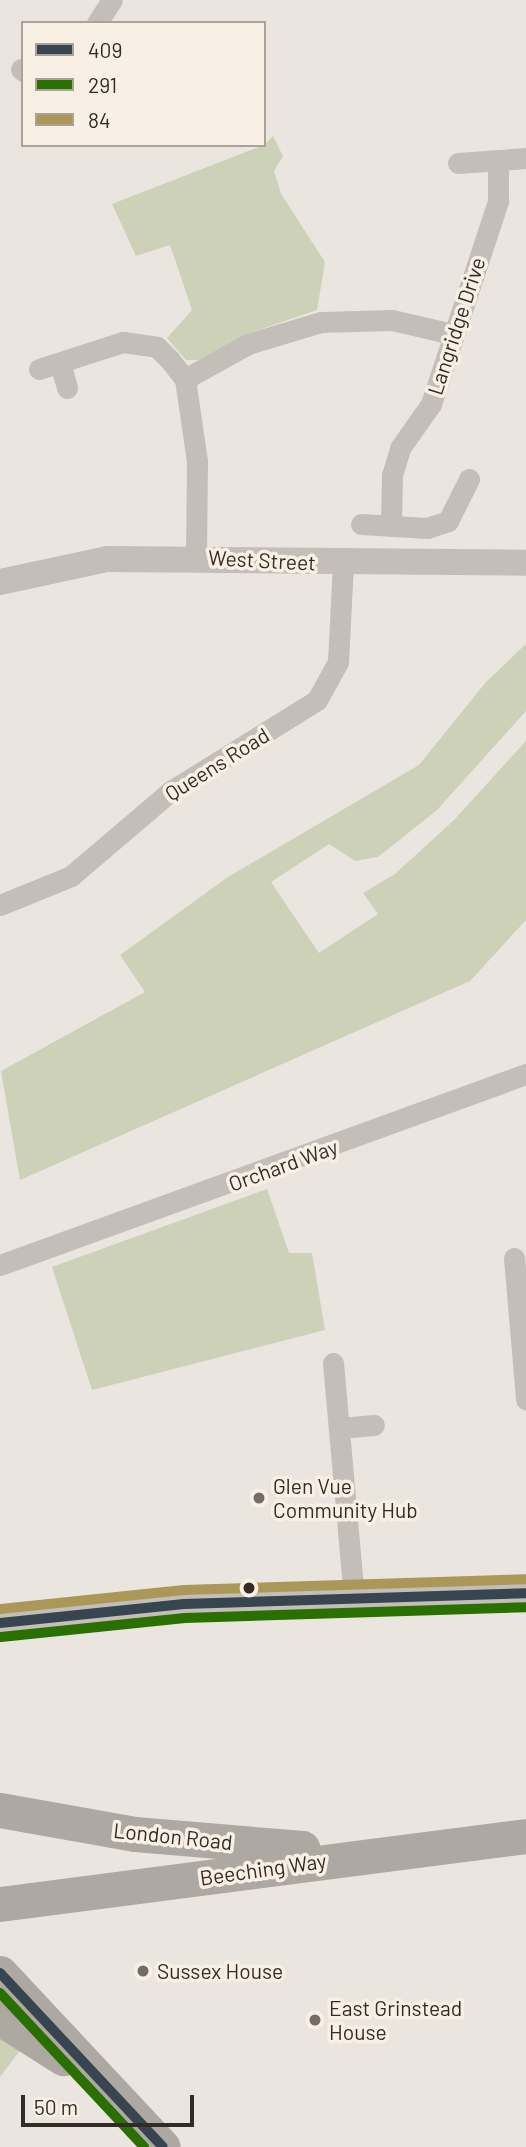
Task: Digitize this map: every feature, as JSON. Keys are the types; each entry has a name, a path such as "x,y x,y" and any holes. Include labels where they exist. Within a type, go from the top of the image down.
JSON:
{"highway":[{"name":"London Road","path":"0,1810 135,1834 390,1852"},
{"name":"Beeching Way","path":"0,1904 526,1836"},
{"path":"0,1973 103,2087 163,2147"},
{"path":"0,2018 103,2087"}],"street":[{"path":"98,21 112,0"},
{"path":"458,163 526,158"},
{"name":"Langridge Drive","path":"391,526 392,475 400,448 431,404 498,201 498,160"},
{"path":"185,379 248,344 321,322 392,320 452,334"},
{"path":"39,369 142,342 157,347 185,379 197,461 196,556"},
{"path":"60,363 67,388"},
{"path":"361,524 427,528 448,521 469,479"},
{"name":"West Street","path":"0,582 107,559 196,556 343,563 526,563"},
{"name":"Queens Road","path":"0,905 71,876 171,791 317,700 338,662 343,563"},
{"name":"Orchard Way","path":"0,1265 526,1074"},
{"path":"514,1258 526,1399"},
{"path":"333,1363 354,1598"},
{"path":"340,1428 374,1425"},
{"path":"0,1623 184,1604 526,1593"}],"green space":[{"path":"273,136 283,156 274,171 281,194 325,262 317,310 244,335 201,360 186,360 167,338 192,310 170,245 136,256 112,204 259,147 266,147 266,143"},
{"path":"526,644 526,711 437,810 378,857 355,861 329,844 271,882 319,953 378,914 363,893 395,874 454,820 526,741 526,920 470,981 20,1180 1,1071 145,992 120,955 228,877 419,765 486,682"},
{"path":"267,1189 289,1253 312,1253 325,1330 92,1390 52,1267"},
{"path":"0,2037 21,2049 0,2077"}],"transit line":[{"name":"84","path":"0,1609 184,1590 526,1579"},
{"name":"409","path":"0,1623 184,1604 526,1593"},
{"name":"291","path":"1,1637 185,1618 526,1607"},
{"name":"409","path":"0,1973 163,2147"},
{"name":"291","path":"0,1993 144,2147"}],"place":[{"name":"Glen Vue Community Hub","path":"259,1498"},
{"name":"Sussex House","path":"143,1971"},
{"name":"East Grinstead House","path":"315,2020"}]}
